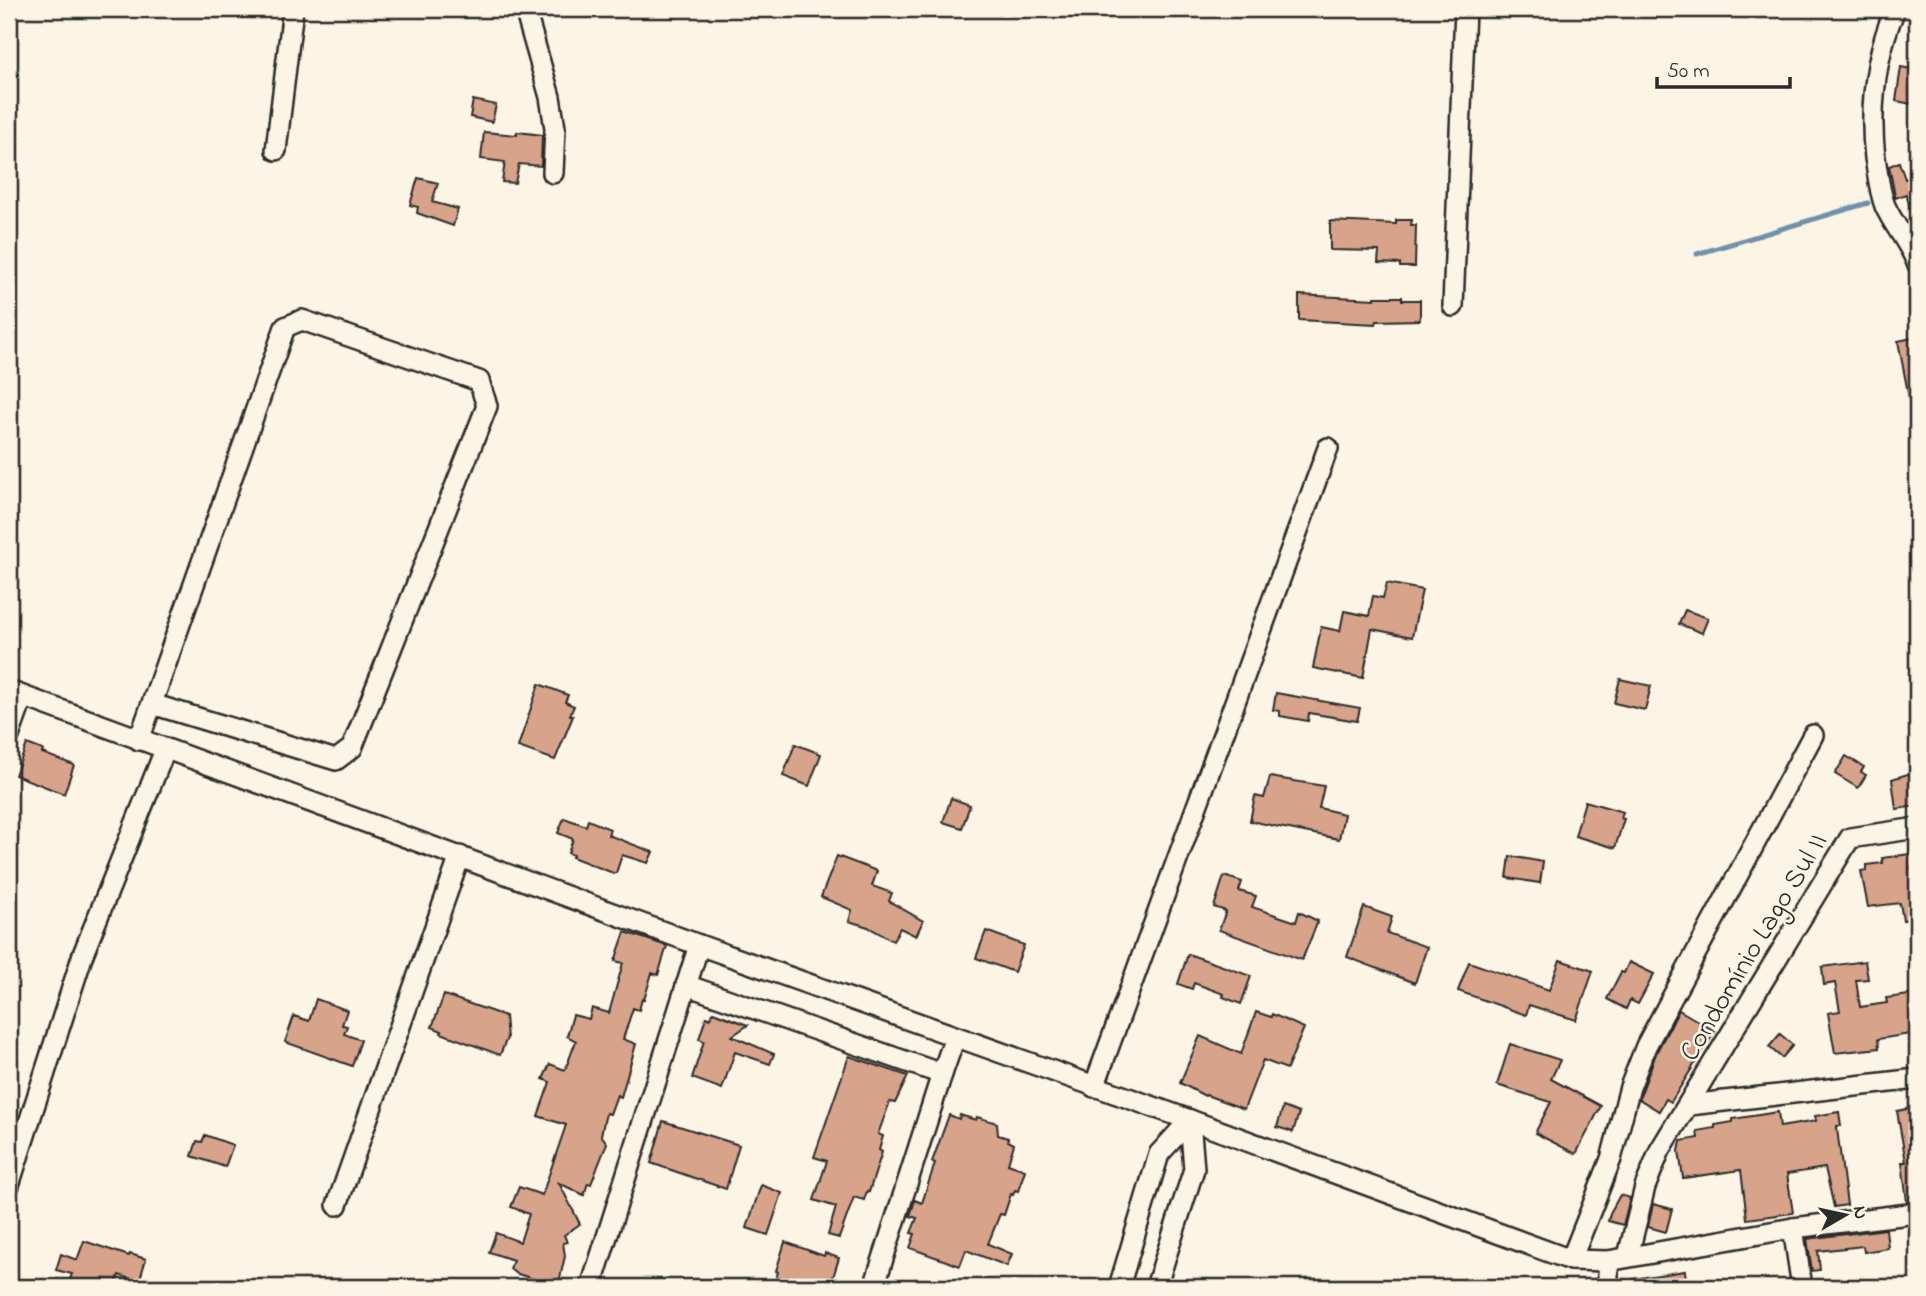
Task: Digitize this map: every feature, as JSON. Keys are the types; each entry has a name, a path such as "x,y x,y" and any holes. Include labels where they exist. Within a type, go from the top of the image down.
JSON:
{"street":[{"path":"275,150 293,9"},
{"path":"527,9 550,97 555,128 553,173"},
{"path":"1453,306 1465,9"},
{"path":"1895,9 1877,63 1872,107 1873,138 1880,190 1917,263"},
{"path":"139,740 285,327 302,320 479,381 487,406 352,748 336,761 152,704"},
{"path":"1094,1087 1328,448"},
{"path":"9,736 16,694 699,946 1190,1120 1571,1260 1618,1259 1793,1228 1917,1213"},
{"path":"1571,1260 1611,1159 1630,1087 1646,1046 1813,735"},
{"path":"9,1185 83,954 165,750"},
{"name":"Condomínio Lago Sul II","path":"1608,1287 1660,1150 1850,838 1917,828"},
{"path":"337,1205 460,856"},
{"path":"591,1287 699,946"},
{"path":"686,985 942,1074"},
{"path":"874,1287 955,1037"},
{"name":"Condomínio Lago Sul II","path":"1689,1105 1917,1079"},
{"path":"1119,1287 1159,1154 1190,1120"},
{"path":"1156,1287 1194,1169 1190,1120"},
{"path":"1793,1228 1802,1287"}],"building":[{"path":"1901,67 1917,70 1917,105 1896,101"},
{"path":"473,100 496,105 492,122 470,117"},
{"path":"484,132 542,135 541,166 519,164 515,183 502,182 505,162 481,159"},
{"path":"1899,162 1905,179 1917,175 1915,222 1906,194 1895,198 1889,166"},
{"path":"418,178 438,183 432,202 458,209 453,226 417,213 418,207 410,205"},
{"path":"1396,220 1412,220 1411,225 1416,225 1415,267 1378,263 1379,251 1330,250 1330,221 1396,224"},
{"path":"1299,295 1375,299 1402,297 1402,300 1420,300 1420,320 1377,321 1376,324 1299,320"},
{"path":"1917,337 1917,398 1909,398 1898,341"},
{"path":"1387,583 1422,590 1412,637 1372,629 1363,678 1313,668 1321,627 1340,631 1344,611 1369,616 1373,596 1383,598"},
{"path":"1685,610 1708,618 1702,633 1679,624"},
{"path":"1620,679 1651,686 1645,710 1614,703"},
{"path":"539,684 568,695 565,702 574,706 570,715 573,716 555,760 518,747"},
{"path":"1276,693 1360,708 1357,721 1309,713 1308,721 1280,716 1280,711 1273,710"},
{"path":"27,744 74,765 64,794 15,775"},
{"path":"795,744 821,754 809,786 783,776"},
{"path":"1846,756 1864,767 1861,772 1866,775 1858,788 1835,774"},
{"path":"1917,771 1917,806 1896,809 1892,779"},
{"path":"1270,777 1324,786 1319,808 1344,814 1339,839 1250,821 1255,796 1264,798"},
{"path":"951,798 970,805 962,828 943,822"},
{"path":"1585,801 1623,812 1621,818 1624,819 1615,848 1575,836"},
{"path":"564,818 586,826 588,820 610,829 608,835 653,852 648,863 622,855 616,873 613,873 572,857 573,855 568,853 573,839 558,833"},
{"path":"1917,853 1917,867 1911,867 1917,918 1903,920 1900,903 1868,907 1861,871 1867,870 1867,865 1883,863 1882,858"},
{"path":"837,856 877,871 872,886 892,893 889,901 923,921 916,936 900,928 893,941 868,927 849,921 852,910 821,897"},
{"path":"1510,856 1543,862 1540,883 1507,878"},
{"path":"1224,876 1242,882 1239,891 1256,896 1252,907 1296,922 1299,912 1318,921 1302,960 1219,930 1226,911 1214,907"},
{"path":"1364,907 1392,917 1387,933 1427,947 1415,983 1347,957"},
{"path":"986,931 1024,945 1014,972 976,958"},
{"path":"625,932 667,946 658,975 652,973 644,1000 642,999 639,1010 633,1008 623,1039 636,1044 621,1097 617,1095 610,1114 606,1113 601,1135 607,1143 591,1184 588,1183 584,1195 559,1183 580,1224 564,1235 567,1242 563,1243 565,1256 558,1287 515,1273 510,1269 513,1260 489,1252 496,1233 520,1242 529,1214 511,1207 519,1187 542,1195 566,1125 538,1116 550,1082 543,1079 550,1064 565,1070 576,1041 567,1036 573,1015 589,1019 592,1008 609,1013 623,963 615,961"},
{"path":"1188,954 1251,976 1241,1004 1223,997 1224,994 1194,983 1192,989 1178,984"},
{"path":"1560,960 1593,971 1576,1020 1529,1005 1526,1015 1458,991 1469,962 1549,990"},
{"path":"1865,961 1868,979 1856,980 1860,1007 1887,1003 1886,998 1917,994 1917,1033 1878,1039 1879,1048 1835,1053 1828,1013 1840,1011 1835,983 1824,985 1822,967"},
{"path":"1629,962 1654,974 1638,1004 1630,1000 1626,1009 1607,999"},
{"path":"444,995 505,1016 507,1038 500,1055 441,1033 442,1031 432,1027"},
{"path":"316,999 347,1010 342,1025 347,1026 344,1034 361,1040 352,1066 285,1042 294,1016 309,1021"},
{"path":"1679,1010 1715,1031 1671,1102 1666,1099 1659,1111 1639,1099 1657,1051"},
{"path":"713,1012 748,1025 732,1036 774,1054 770,1064 735,1052 722,1089 692,1078 704,1041 699,1039 706,1017 710,1019"},
{"path":"1256,1012 1271,1017 1272,1014 1304,1028 1287,1069 1263,1060 1244,1109 1205,1096 1180,1083 1200,1036 1241,1054"},
{"path":"1780,1034 1793,1045 1782,1058 1769,1047"},
{"path":"1510,1044 1560,1060 1551,1079 1601,1106 1576,1154 1535,1133 1551,1102 1497,1085"},
{"path":"849,1056 908,1076 895,1103 890,1102 878,1134 883,1136 879,1150 882,1152 869,1192 867,1191 864,1200 854,1197 839,1238 828,1235 836,1207 814,1200 827,1161 814,1157"},
{"path":"1283,1107 1299,1113 1293,1132 1277,1127"},
{"path":"1917,1107 1917,1201 1907,1202 1902,1162 1906,1162 1897,1111"},
{"path":"1778,1112 1780,1127 1816,1121 1815,1116 1839,1112 1841,1126 1837,1126 1837,1129 1847,1205 1834,1207 1825,1168 1787,1174 1793,1213 1747,1219 1741,1170 1683,1178 1679,1151 1681,1141 1698,1138 1697,1131 1733,1122 1733,1119"},
{"path":"949,1115 959,1119 960,1115 976,1120 977,1117 997,1123 998,1135 1008,1138 1008,1141 1014,1144 1008,1164 1025,1170 1018,1191 1015,1190 1013,1195 1011,1194 1004,1215 1000,1214 988,1244 1012,1254 1007,1266 966,1250 960,1266 910,1248 915,1234 911,1233 917,1218 910,1216 915,1200 922,1203 935,1163 932,1162"},
{"path":"663,1121 739,1145 726,1189 651,1163"},
{"path":"205,1135 233,1145 225,1167 192,1156 197,1141 202,1142"},
{"path":"761,1185 782,1193 768,1235 747,1228"},
{"path":"1620,1195 1630,1198 1623,1225 1608,1221"},
{"path":"1653,1204 1672,1209 1666,1232 1648,1227"},
{"path":"1886,1229 1888,1248 1864,1252 1863,1246 1818,1251 1820,1270 1812,1271 1807,1239"},
{"path":"84,1241 146,1259 139,1282 119,1275 115,1287 67,1287 72,1274 56,1270 61,1254 77,1260"},
{"path":"785,1242 824,1256 825,1253 839,1258 830,1287 799,1287 776,1278"},
{"path":"1685,1271 1687,1287 1634,1287 1633,1279"}],"waterway":[{"path":"1697,254 1868,203"}]}
